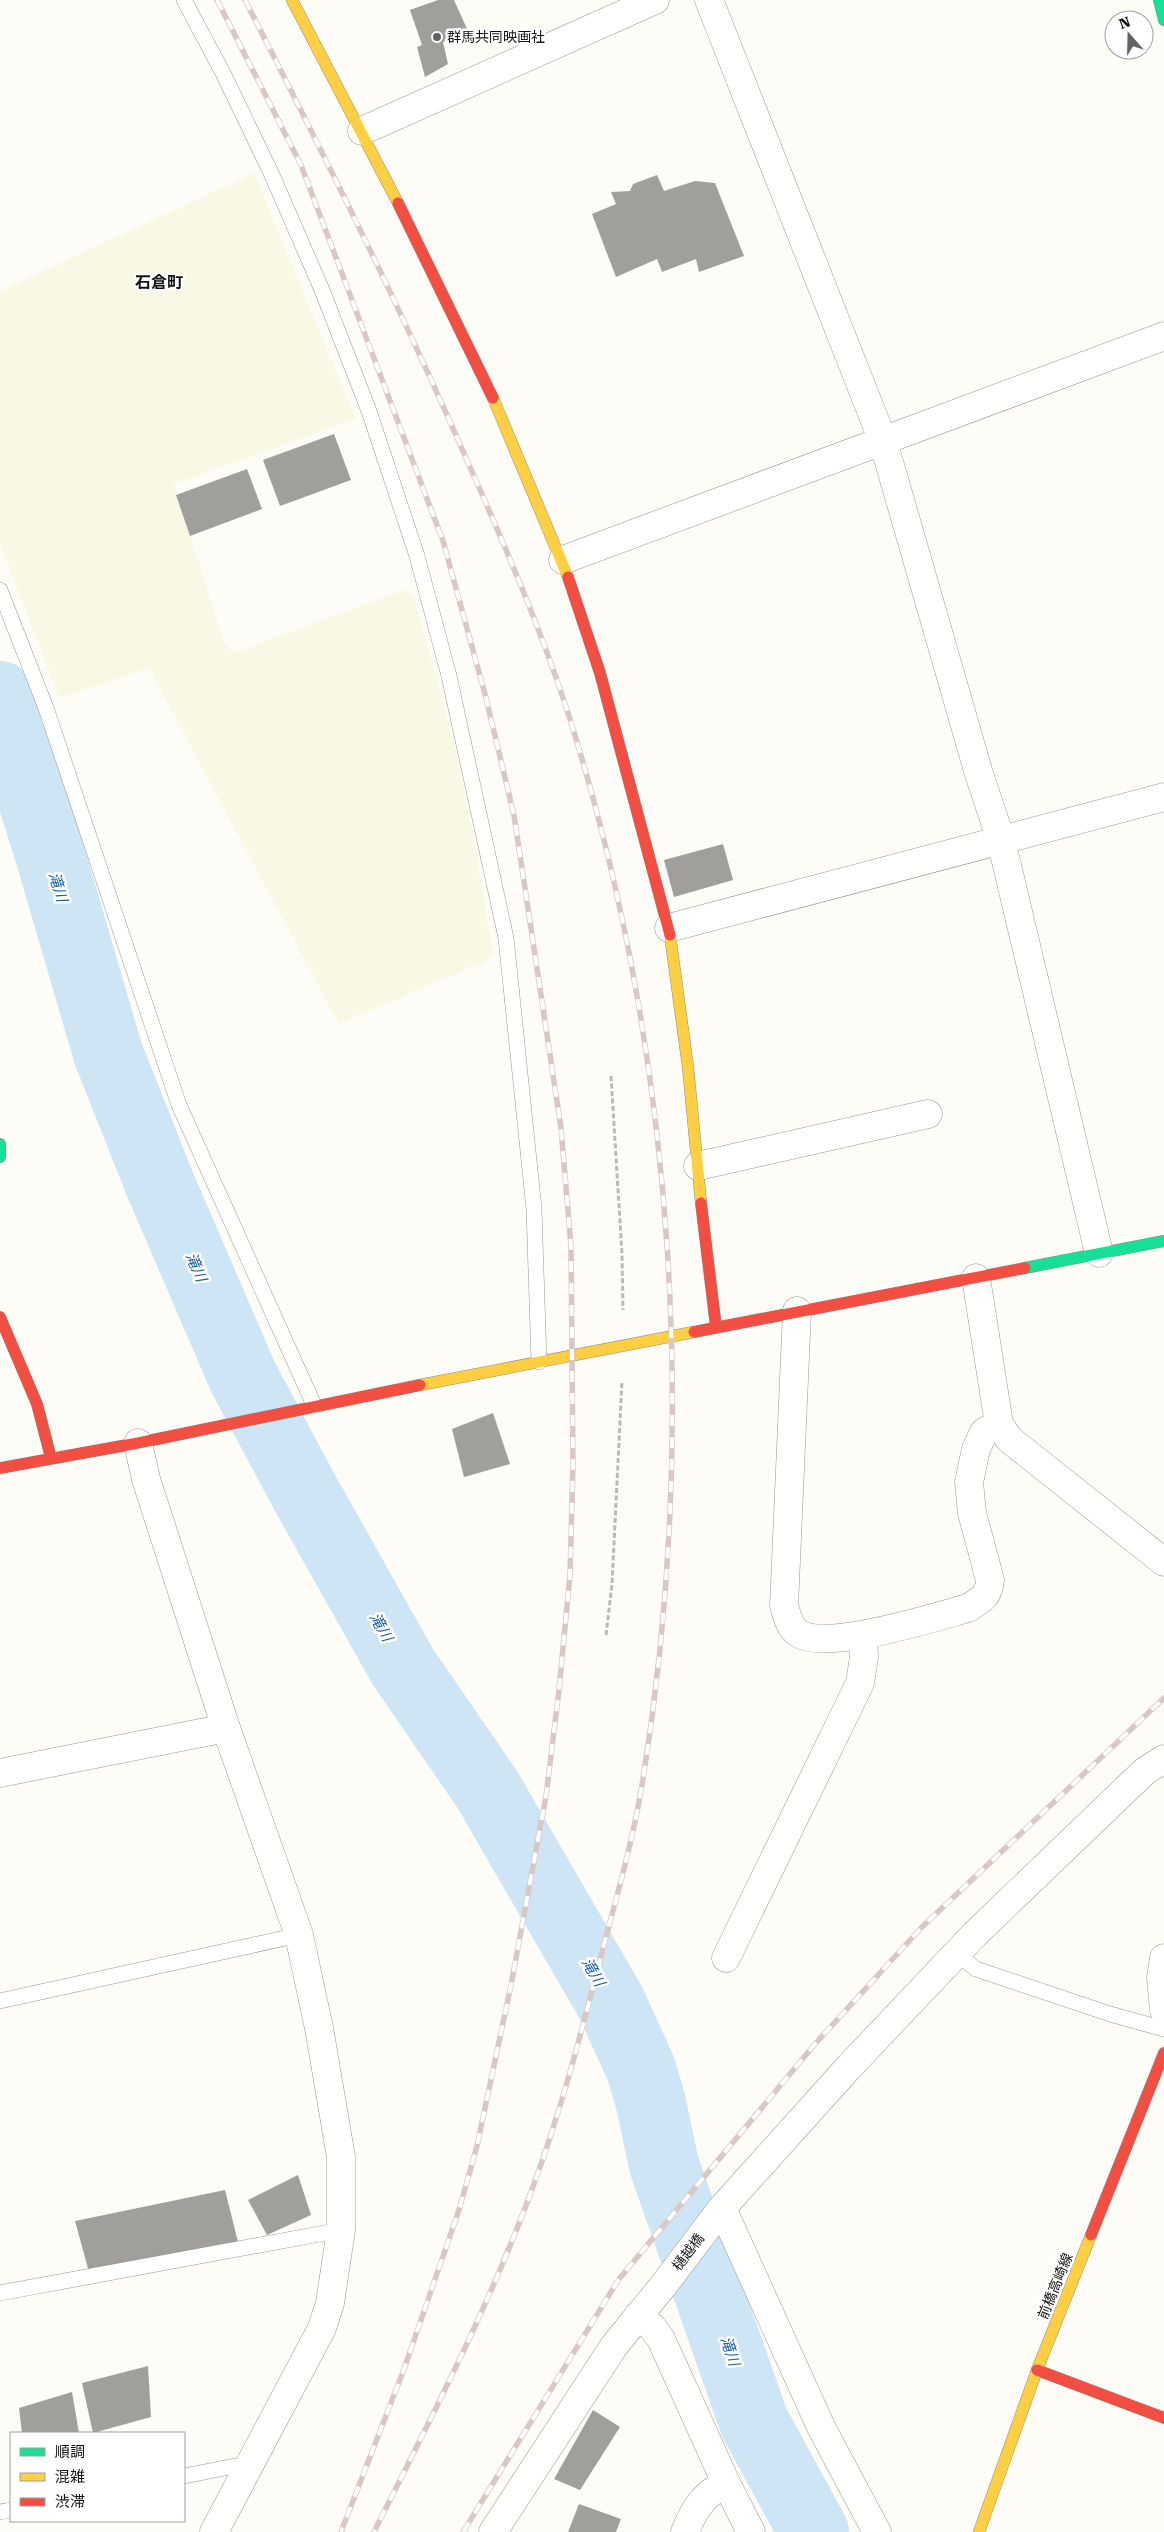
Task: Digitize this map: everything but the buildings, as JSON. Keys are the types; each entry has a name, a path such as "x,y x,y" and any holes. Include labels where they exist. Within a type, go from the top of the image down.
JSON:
{"street":[{"path":"292,0 362,131 481,369 563,560 600,672 670,928 688,1067 716,1328"},
{"path":"362,131 655,0"},
{"path":"709,0 883,441 979,774 1001,840 1099,1254"},
{"path":"1159,0 1164,20"},
{"path":"563,560 1164,336"},
{"path":"670,928 1164,797"},
{"path":"698,1166 928,1114"},
{"path":"0,1144 0,1156"},
{"path":"0,1468 138,1443 314,1406 1164,1241"},
{"path":"976,1278 999,1424 1009,1439 1164,1562"},
{"path":"797,1312 784,1606 788,1621 798,1633 810,1637 863,1636 968,1608 983,1599 990,1590 985,1558 972,1514 970,1482 976,1448 984,1432 999,1424"},
{"path":"0,1317 37,1404 50,1458"},
{"path":"138,1443 146,1479 226,1728 299,1935 334,2102 340,2148 341,2230 330,2303 322,2328 214,2532"},
{"path":"726,1958 860,1683 864,1657 863,1636"},
{"path":"0,1773 226,1728"},
{"name":"樋越橋","path":"493,2532 579,2397 614,2346 663,2286 718,2213 848,2068 957,1954 1146,1771 1164,1759"},
{"path":"1164,1958 1161,1978 1164,2010"},
{"name":"前橋高崎線","path":"980,2532 1037,2370 1164,2053"},
{"path":"718,2213 821,2427 877,2532"},
{"path":"638,2316 652,2327 661,2339 726,2483 752,2532"},
{"path":"1037,2370 1164,2418"},
{"path":"685,2532 692,2515 702,2499 711,2490 726,2483"}],"lane":[{"path":"184,0 224,75 272,175 337,327 369,411 417,556 449,676 506,938 534,1209 539,1362"},
{"path":"0,590 46,708 179,1105 314,1406"},
{"path":"0,2001 299,1935"},
{"path":"957,1954 976,1969 1110,2014 1164,2029"},
{"path":"0,2293 341,2230"},
{"path":"185,2476 235,2466 247,2469"}],"green space":[{"path":"254,173 356,419 174,484 225,645 236,652 407,589 414,597 455,747 475,845 493,954 486,961 339,1024 149,668 59,698 0,544 0,291"}],"waterway":[{"name":"滝川","path":"0,696 49,851 108,1053 159,1182 243,1377 305,1493 403,1667 487,1789 611,2003 641,2069 651,2103 664,2165 754,2422 814,2532"}],"railway":[{"path":"217,0 301,165 443,541 485,694 514,815 561,1128 571,1246 573,1464 570,1575 546,1796 511,1985 477,2146 459,2210 404,2369 341,2532"},
{"path":"245,0 359,227 414,342 510,559 563,697 609,859 636,988 655,1119 667,1251 672,1384 670,1517 660,1649 643,1779 630,1843 570,2071 552,2132 531,2192 477,2321 374,2532"},
{"path":"463,2532 619,2279 815,2044 922,1927 1164,1698"}],"traffic: fast":[{"path":"1159,0 1164,20"},
{"path":"0,1144 0,1157"},
{"path":"1025,1268 1164,1241"}],"traffic: slow":[{"path":"292,0 398,203"},
{"path":"493,398 568,577"},
{"path":"670,935 688,1067 701,1203"},
{"path":"420,1385 694,1332"},
{"path":"979,2532 1037,2370 1091,2235"}],"traffic: jam":[{"path":"398,203 493,398"},
{"path":"568,577 600,673 670,935"},
{"path":"701,1203 716,1327"},
{"path":"694,1332 1025,1268"},
{"path":"0,1317 37,1404 51,1458"},
{"path":"0,1468 138,1443 420,1385"},
{"path":"1091,2235 1164,2053"},
{"path":"1037,2370 1164,2418"}],"place":[{"name":"群馬共同映画社","path":"437,37"}],"district":[{"name":"石倉町","path":"159,282"}]}
